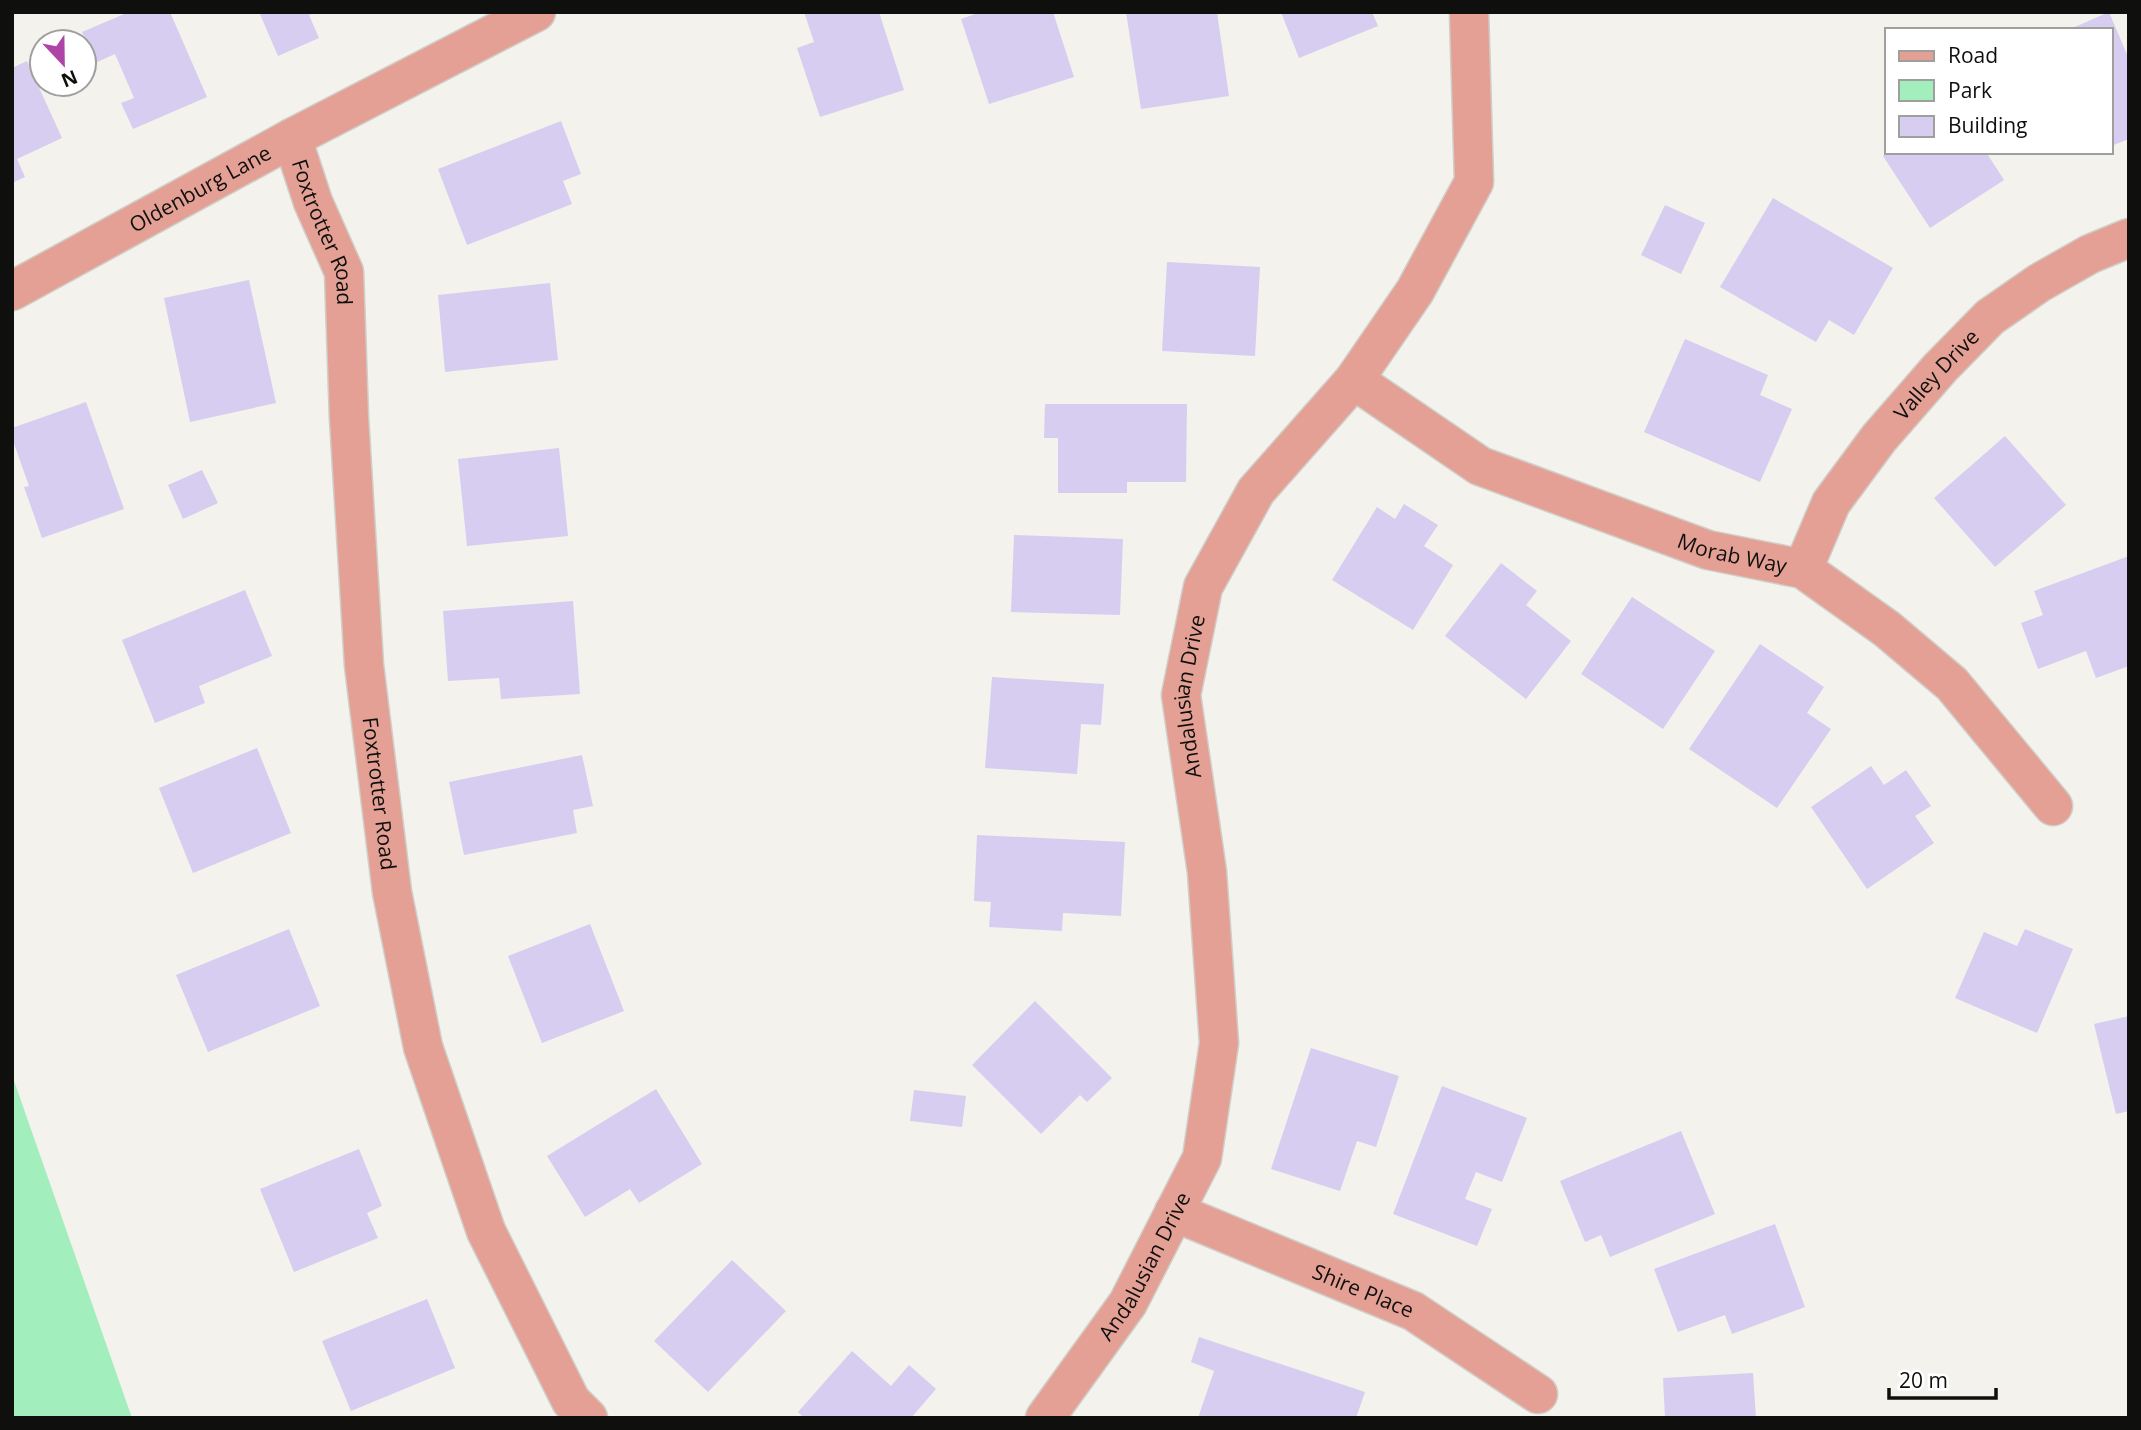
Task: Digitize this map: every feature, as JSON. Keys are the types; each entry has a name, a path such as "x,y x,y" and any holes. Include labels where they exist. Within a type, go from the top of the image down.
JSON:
{"street":[{"name":"Oldenburg Lane","path":"12,291 292,138 536,12"},
{"name":"Andalusian Drive","path":"1045,1418 1128,1303 1202,1157 1219,1043 1207,872 1181,695 1203,587 1256,491 1354,380 1415,291 1474,182 1469,12"},
{"name":"Foxtrotter Road","path":"292,138 313,202 344,272 349,418 364,665 392,892 423,1047 486,1231 572,1401 588,1418"},
{"name":"Valley Drive","path":"1803,569 1831,503 1879,438 1940,368 1990,317 2039,283 2080,260 2129,238"},
{"name":"Morab Way","path":"1354,380 1480,466 1708,550 1803,569 1887,629 1952,684 2053,806"},
{"name":"Shire Place","path":"1174,1212 1413,1311 1538,1394"}],"green space":[{"path":"12,1075 132,1418 12,1418"}],"building":[{"path":"129,12 170,12 207,97 133,129 121,103 134,98 115,54 98,62 98,28 91,28"},
{"path":"259,12 316,12 309,15 319,38 278,56"},
{"path":"804,12 879,12 904,90 820,117 797,48 814,42"},
{"path":"981,12 1053,12 1074,77 989,104 961,19"},
{"path":"1126,12 1217,12 1229,96 1141,109"},
{"path":"1281,12 1372,12 1378,26 1299,58"},
{"path":"2109,12 2129,59 2129,139 2113,145 2113,28 2073,28"},
{"path":"27,61 28,98 44,98 62,138 17,159 25,177 12,183 12,68"},
{"path":"561,121 581,174 563,181 572,204 467,245 438,169"},
{"path":"1987,154 2004,180 1930,228 1883,156"},
{"path":"1773,198 1893,268 1854,335 1829,320 1816,342 1720,287"},
{"path":"1665,205 1705,223 1681,274 1641,255"},
{"path":"1167,262 1260,267 1255,356 1162,351"},
{"path":"249,280 276,403 190,422 164,298"},
{"path":"550,283 558,360 445,372 438,295"},
{"path":"1685,339 1768,375 1760,395 1792,409 1760,482 1644,432"},
{"path":"86,402 124,509 42,538 24,487 29,486 12,438 12,428"},
{"path":"1045,404 1187,404 1186,482 1127,482 1127,493 1058,493 1058,438 1044,438"},
{"path":"2005,436 2066,505 1995,567 1934,498"},
{"path":"559,448 568,536 467,546 458,459"},
{"path":"202,470 218,503 183,519 168,485"},
{"path":"1404,504 1438,525 1424,546 1453,565 1413,630 1332,580 1377,507 1395,519"},
{"path":"1014,535 1123,539 1120,615 1011,612"},
{"path":"2129,556 2129,666 2096,678 2086,651 2038,669 2021,623 2043,615 2034,591"},
{"path":"1501,563 1537,591 1526,605 1571,641 1526,699 1445,636"},
{"path":"245,590 272,656 199,686 205,703 155,723 122,640"},
{"path":"1632,597 1715,651 1663,729 1581,674"},
{"path":"573,601 580,694 501,699 499,678 448,681 443,611"},
{"path":"1760,644 1824,687 1807,713 1831,729 1777,808 1689,749"},
{"path":"992,677 1104,684 1101,725 1081,724 1077,774 985,768"},
{"path":"257,748 291,833 193,873 159,788"},
{"path":"582,755 593,806 573,810 577,833 464,855 449,782"},
{"path":"1871,766 1884,785 1906,770 1931,806 1915,816 1934,843 1867,889 1811,807"},
{"path":"977,835 1125,842 1121,916 1063,913 1062,931 989,927 991,902 974,901"},
{"path":"590,924 624,1011 542,1043 508,956"},
{"path":"289,929 320,1006 208,1052 176,975"},
{"path":"2025,929 2073,949 2037,1033 1955,998 1984,932 2017,946"},
{"path":"1035,1001 1112,1078 1087,1102 1080,1095 1041,1134 972,1065"},
{"path":"2129,1016 2129,1111 2116,1114 2094,1024"},
{"path":"1311,1048 1399,1076 1376,1147 1357,1141 1340,1191 1271,1169"},
{"path":"1442,1086 1527,1118 1502,1182 1476,1172 1465,1199 1492,1209 1477,1246 1393,1214"},
{"path":"656,1089 702,1164 639,1203 630,1189 585,1217 547,1156"},
{"path":"914,1090 966,1096 962,1127 910,1121"},
{"path":"1681,1131 1715,1214 1610,1257 1601,1235 1585,1242 1560,1181"},
{"path":"359,1149 382,1206 367,1213 378,1238 294,1272 260,1189"},
{"path":"1775,1224 1805,1307 1732,1334 1725,1315 1678,1332 1654,1269"},
{"path":"732,1260 786,1311 708,1392 654,1341"},
{"path":"427,1299 455,1368 351,1411 322,1341"},
{"path":"1199,1337 1365,1392 1356,1418 1198,1418 1214,1371 1191,1362"},
{"path":"852,1351 891,1386 909,1365 936,1389 911,1418 804,1418 798,1412"},
{"path":"1753,1373 1756,1418 1665,1418 1663,1378"}]}
